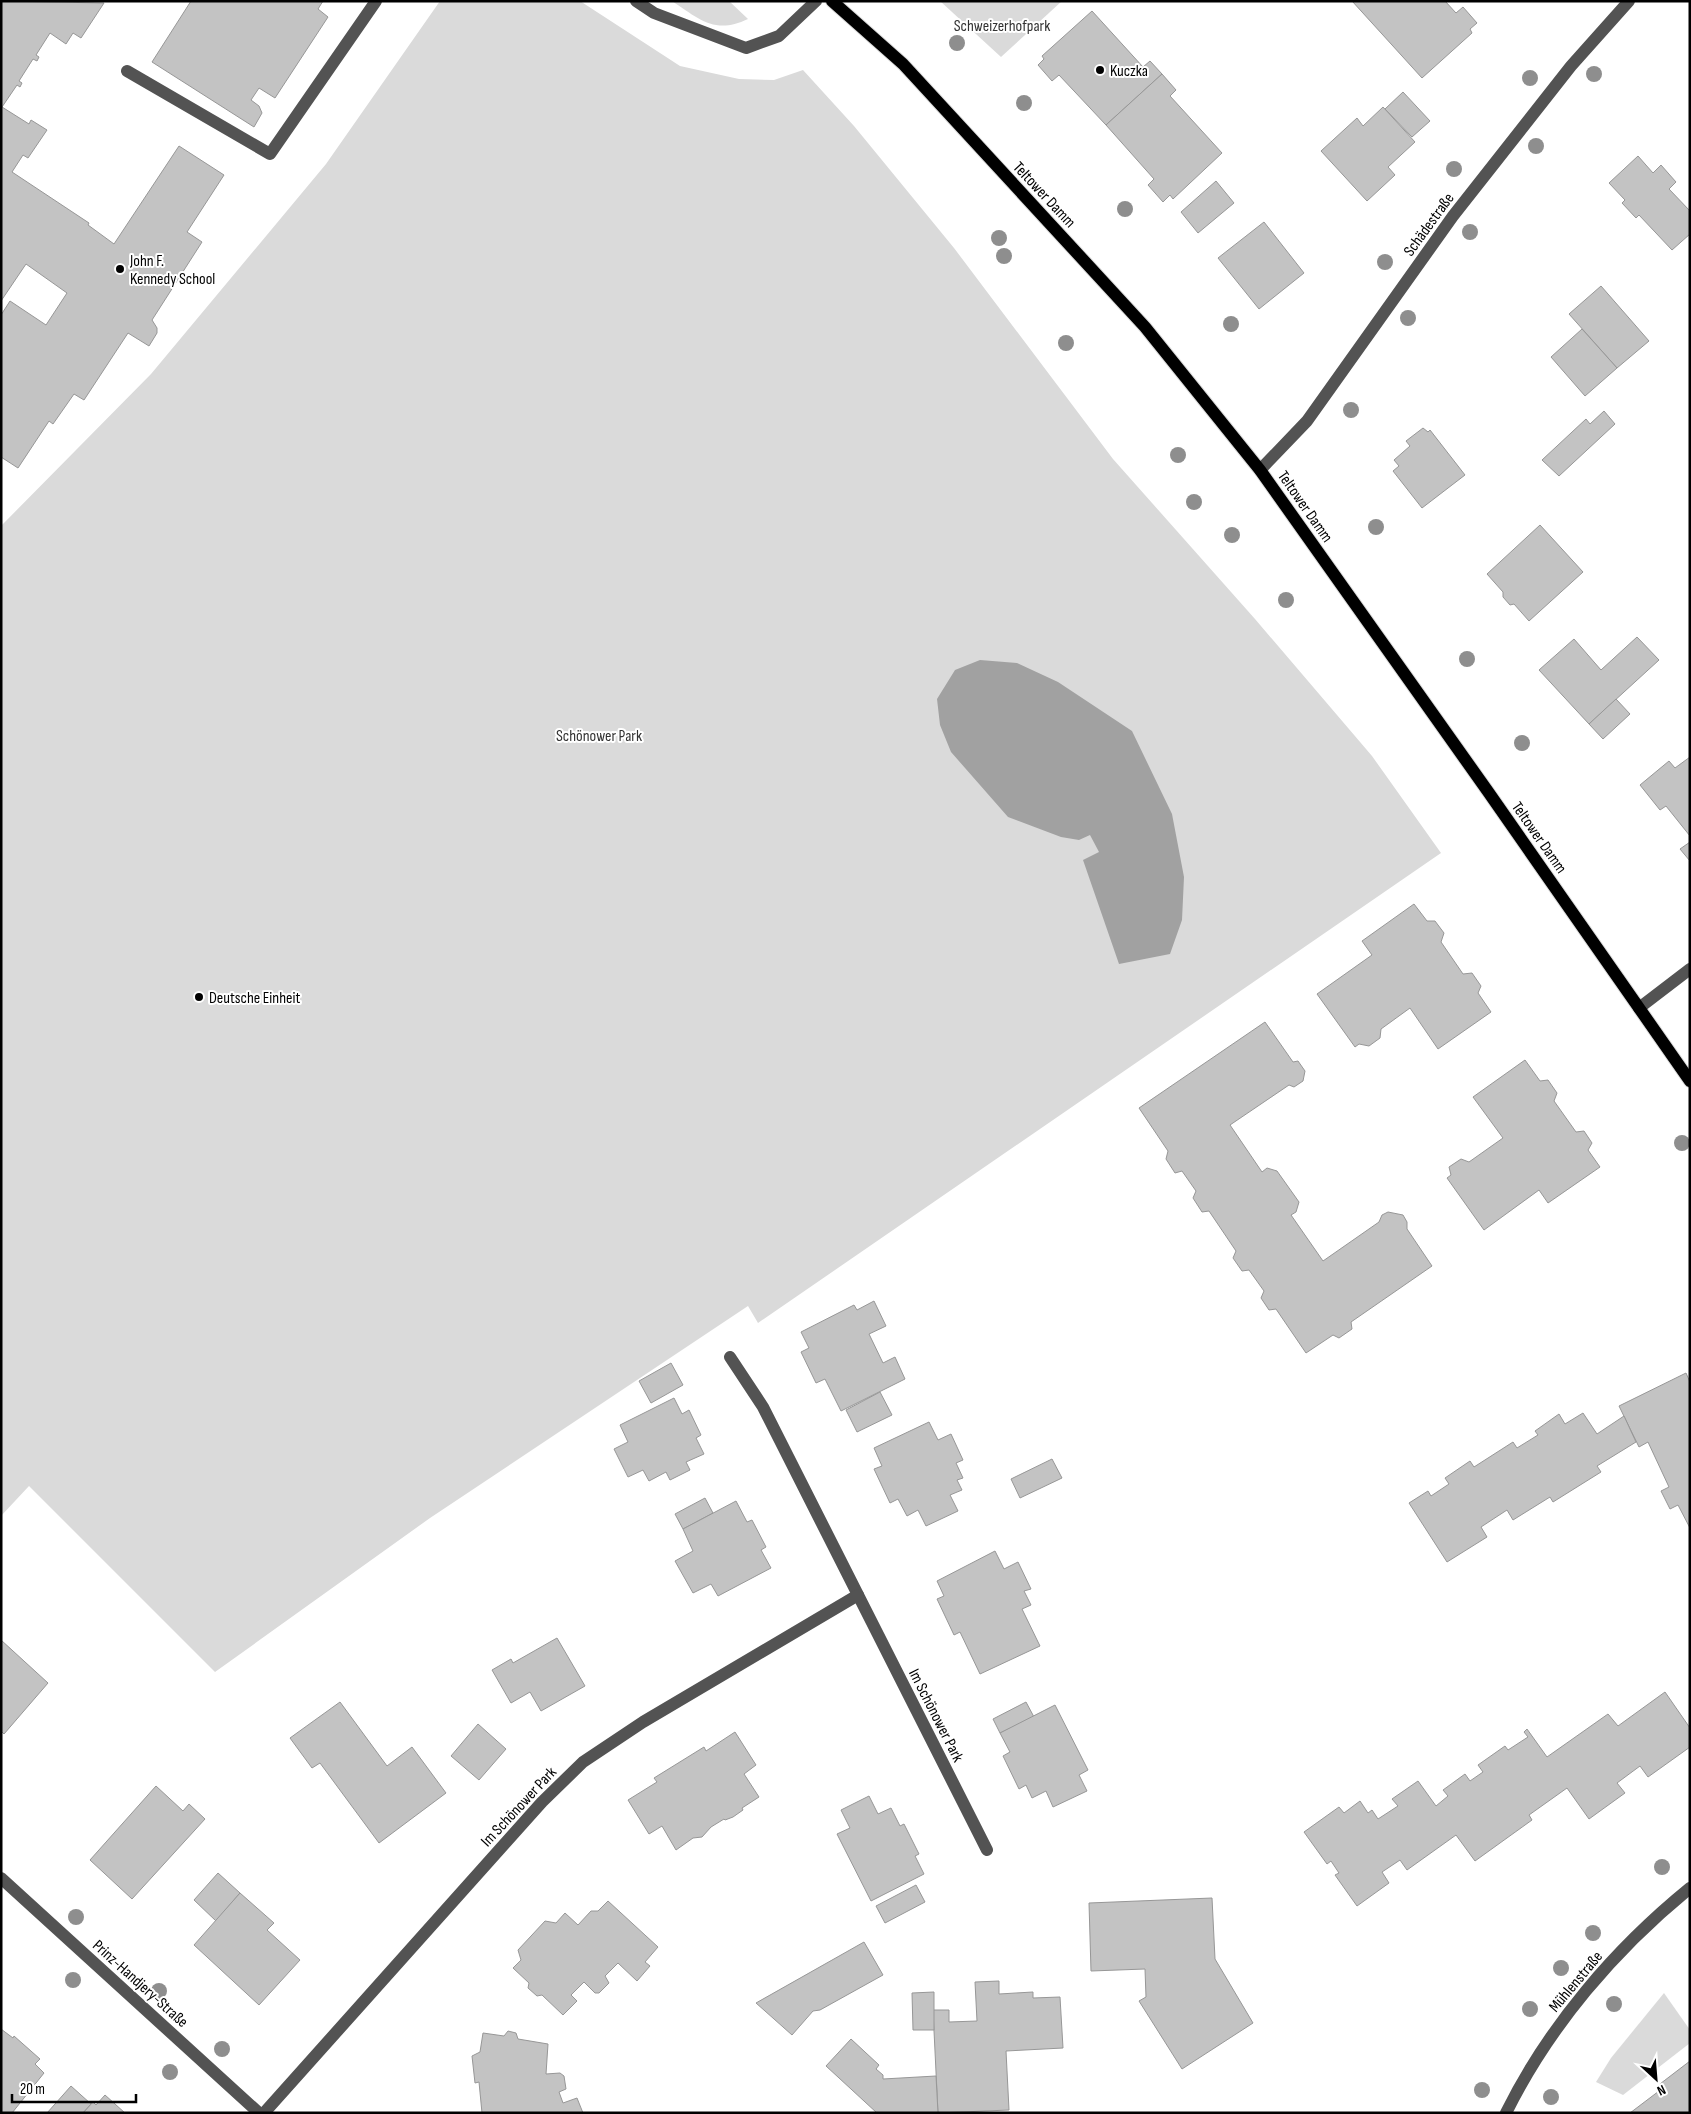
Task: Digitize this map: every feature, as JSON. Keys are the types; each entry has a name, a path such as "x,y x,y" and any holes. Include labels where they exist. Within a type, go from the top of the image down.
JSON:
{"main road":[{"name":"Teltower Damm","path":"832,1 902,64 1145,327 1260,470 1690,1081"}],"street":[{"path":"127,70 270,154 376,1"},
{"path":"636,1 654,13 746,48 779,36 816,1"},
{"name":"Schädestraße","path":"1260,470 1307,421 1453,216 1572,66 1629,1"},
{"path":"1639,1008 1690,969"},
{"name":"Im Schönower Park","path":"730,1356 764,1407 987,1850"},
{"name":"Im Schönower Park","path":"264,2113 542,1802 583,1762 643,1722 858,1596"},
{"name":"Prinz-Handjery-Straße","path":"1,1878 259,2113"},
{"name":"Mühlenstraße","path":"1506,2113 1546,2042 1586,1991 1641,1929 1690,1888"}],"green space":[{"name":"Schönower Park","path":"440,1 580,1 680,66 739,79 774,80 803,70 854,126 954,248 1113,459 1255,619 1372,756 1441,853 758,1323 748,1306 430,1518 215,1672 29,1486 1,1516 1,526 151,374 326,164"},
{"path":"672,1 729,1 748,19 736,24 726,25 708,23"},
{"name":"Schweizerhofpark","path":"940,1 1062,1 1001,57"},
{"path":"1664,1993 1690,2030 1690,2043 1623,2095 1596,2082 1611,2058"}],"shaded area":[{"path":"980,660 1017,663 1058,682 1132,731 1172,814 1184,877 1182,920 1170,954 1119,964 1083,860 1099,852 1090,835 1079,840 1061,837 1008,817 951,752 940,725 937,699 955,670"}],"building":[{"path":"1,1 104,3 81,38 73,33 66,44 50,33 36,55 39,57 37,61 33,59 19,81 22,83 20,87 17,85 2,107 29,124 31,120 47,130 28,158 23,155 12,172 89,223 88,225 114,244 179,146 224,175 187,232 202,242 152,320 157,328 157,333 149,346 128,333 84,400 74,394 53,424 49,421 18,468 1,457 1,315 10,301 46,325 67,293 26,264 1,301"},
{"path":"191,1 323,1 318,9 328,17 275,98 259,88 251,100 259,106 262,113 254,127 152,62"},
{"path":"1352,1 1445,1 1456,13 1463,7 1477,23 1470,29 1472,33 1422,78"},
{"name":"Kuczka","path":"1092,11 1143,67 1150,61 1162,74 1106,125 1059,75 1052,81 1038,65 1044,59 1042,56"},
{"path":"1162,74 1176,90 1170,96 1222,153 1173,199 1170,195 1163,202 1148,185 1154,179 1106,125"},
{"path":"1403,92 1430,121 1412,137 1385,109"},
{"path":"1383,107 1415,142 1388,167 1395,175 1367,201 1321,151 1357,118 1363,126"},
{"path":"1638,156 1653,173 1661,165 1676,182 1669,189 1690,211 1690,234 1672,250 1639,215 1636,218 1622,203 1625,200 1609,183"},
{"path":"1216,181 1234,203 1198,233 1181,212"},
{"path":"1264,222 1304,273 1259,309 1218,258"},
{"path":"1601,286 1649,341 1617,368 1569,314"},
{"path":"1582,329 1617,368 1585,396 1551,357"},
{"path":"1604,411 1615,424 1559,476 1542,460 1586,419 1590,424"},
{"path":"1423,428 1428,432 1430,430 1465,475 1422,508 1393,471 1399,466 1394,460 1410,446 1406,441"},
{"path":"1540,525 1583,572 1529,621 1514,604 1510,605 1503,597 1503,592 1487,574"},
{"path":"1637,637 1659,660 1589,724 1539,670 1574,639 1601,670"},
{"path":"1616,699 1630,714 1603,739 1589,724"},
{"path":"1690,757 1690,836 1666,806 1660,810 1640,785 1669,761 1675,768"},
{"path":"1690,842 1690,861 1680,849"},
{"path":"1414,904 1427,921 1435,921 1444,933 1441,942 1463,974 1472,973 1481,986 1478,993 1491,1012 1438,1049 1410,1008 1381,1029 1380,1038 1369,1046 1359,1044 1355,1047 1317,994 1372,955 1362,941"},
{"path":"1265,1022 1293,1062 1298,1061 1305,1071 1303,1081 1294,1087 1289,1085 1230,1125 1262,1172 1267,1168 1277,1171 1299,1202 1296,1212 1291,1215 1323,1261 1379,1222 1382,1215 1388,1212 1403,1215 1407,1222 1407,1229 1432,1266 1351,1322 1352,1329 1339,1338 1333,1335 1306,1353 1276,1309 1269,1310 1261,1298 1264,1291 1249,1270 1242,1271 1233,1258 1236,1251 1209,1211 1202,1212 1193,1198 1196,1191 1182,1171 1175,1173 1166,1159 1168,1151 1139,1108"},
{"path":"1525,1060 1540,1081 1548,1080 1557,1093 1554,1101 1576,1132 1584,1131 1592,1143 1588,1150 1600,1167 1548,1203 1539,1190 1484,1230 1447,1178 1451,1175 1449,1167 1461,1159 1469,1162 1503,1138 1473,1097"},
{"path":"874,1301 886,1326 869,1334 883,1363 895,1357 905,1379 841,1411 825,1379 816,1383 801,1352 809,1348 801,1332 854,1305 857,1310"},
{"path":"671,1363 683,1385 651,1403 639,1381"},
{"path":"1686,1373 1690,1382 1690,1528 1678,1505 1670,1509 1661,1491 1669,1487 1648,1442 1639,1447 1619,1406"},
{"path":"880,1392 892,1415 857,1432 846,1410"},
{"path":"674,1398 682,1414 689,1410 701,1435 696,1438 704,1454 686,1462 690,1470 670,1480 666,1472 649,1481 643,1470 628,1477 614,1449 628,1442 620,1425"},
{"path":"1583,1413 1597,1434 1624,1416 1636,1442 1597,1466 1601,1472 1553,1502 1550,1497 1513,1520 1507,1510 1481,1527 1487,1537 1447,1562 1409,1503 1428,1491 1431,1496 1449,1484 1445,1478 1470,1461 1474,1467 1513,1442 1517,1448 1538,1435 1535,1431 1559,1414 1565,1424"},
{"path":"929,1422 938,1440 951,1434 963,1460 956,1463 963,1478 957,1480 962,1490 950,1495 958,1511 926,1526 918,1510 907,1516 898,1499 890,1503 874,1469 882,1466 874,1448"},
{"path":"1052,1459 1062,1478 1020,1498 1011,1479"},
{"path":"705,1498 713,1513 683,1529 675,1514"},
{"path":"736,1501 747,1522 752,1520 766,1547 761,1550 771,1568 718,1596 711,1584 693,1593 675,1561 693,1551 683,1529"},
{"path":"995,1551 1004,1569 1018,1562 1031,1589 1024,1591 1031,1605 1022,1609 1040,1646 980,1674 960,1632 954,1635 937,1599 944,1596 937,1581"},
{"path":"557,1638 585,1686 541,1711 530,1692 511,1703 492,1670 511,1659 513,1663"},
{"path":"1,1640 48,1683 4,1734 1,1731"},
{"path":"1665,1692 1690,1728 1690,1747 1648,1777 1640,1766 1617,1783 1625,1793 1589,1819 1567,1788 1529,1815 1532,1820 1475,1861 1456,1835 1407,1870 1400,1860 1382,1872 1389,1883 1357,1906 1335,1875 1339,1873 1331,1861 1327,1864 1304,1832 1339,1807 1344,1813 1360,1801 1368,1813 1372,1810 1378,1819 1398,1806 1392,1799 1418,1781 1436,1806 1448,1796 1443,1790 1465,1774 1470,1781 1483,1772 1478,1765 1505,1746 1508,1750 1528,1737 1524,1732 1527,1729 1547,1757 1608,1714 1618,1726"},
{"path":"340,1702 387,1766 412,1747 446,1793 379,1843 320,1763 312,1768 290,1738"},
{"path":"1026,1702 1034,1717 1000,1733 993,1719"},
{"path":"1055,1705 1088,1770 1079,1775 1087,1791 1053,1807 1046,1791 1032,1798 1026,1785 1019,1789 1003,1756 1010,1752 1000,1733"},
{"path":"478,1724 506,1749 479,1780 451,1756"},
{"path":"735,1732 756,1765 744,1774 759,1797 742,1808 743,1810 733,1817 724,1819 711,1827 702,1837 693,1838 676,1850 662,1826 649,1834 628,1800 657,1782 654,1778 704,1747 706,1751"},
{"path":"156,1786 183,1811 189,1804 205,1819 132,1899 90,1860"},
{"path":"869,1796 878,1814 891,1808 900,1826 904,1824 919,1854 915,1856 924,1874 871,1901 837,1834 850,1828 841,1810"},
{"path":"218,1873 240,1893 216,1921 194,1900"},
{"path":"916,1885 925,1902 885,1923 876,1906"},
{"path":"240,1893 274,1923 267,1930 300,1960 259,2005 194,1945"},
{"path":"1212,1898 1215,1959 1253,2023 1182,2069 1139,2001 1146,1997 1145,1969 1091,1971 1089,1903"},
{"path":"608,1901 658,1947 645,1962 650,1966 637,1981 618,1963 605,1976 609,1983 599,1993 595,1993 584,1982 571,1995 577,2001 563,2015 542,1995 537,1996 528,1988 529,1983 513,1968 521,1960 518,1950 545,1921 556,1923 565,1913 578,1925 591,1911 598,1911"},
{"path":"864,1942 883,1975 820,2010 813,2011 792,2035 756,2003"},
{"path":"999,1981 999,1994 1033,1992 1033,1998 1060,1997 1063,2048 1006,2051 1009,2110 938,2113 933,2010 949,2010 949,2022 977,2021 975,1982"},
{"path":"934,1992 934,2030 913,2030 912,1993"},
{"path":"1,2029 13,2038 14,2036 40,2059 35,2064 44,2073 12,2113 1,2113"},
{"path":"508,2031 516,2033 518,2039 548,2044 546,2074 560,2073 564,2076 566,2089 559,2092 563,2103 577,2098 583,2113 482,2113 479,2082 475,2083 472,2056 480,2052 483,2033 504,2036"},
{"path":"851,2039 879,2065 876,2069 883,2075 883,2079 936,2076 938,2113 877,2113 826,2066"},
{"path":"1690,2061 1690,2113 1630,2113 1659,2091 1656,2087"},
{"path":"71,2086 91,2104 83,2113 47,2113"},
{"path":"105,2095 125,2113 83,2113 93,2102 96,2105"}],"place":[{"name":"Kuczka","path":"1100,70"},
{"name":"John F. Kennedy School","path":"120,269"},
{"name":"Deutsche Einheit","path":"199,997"}]}
